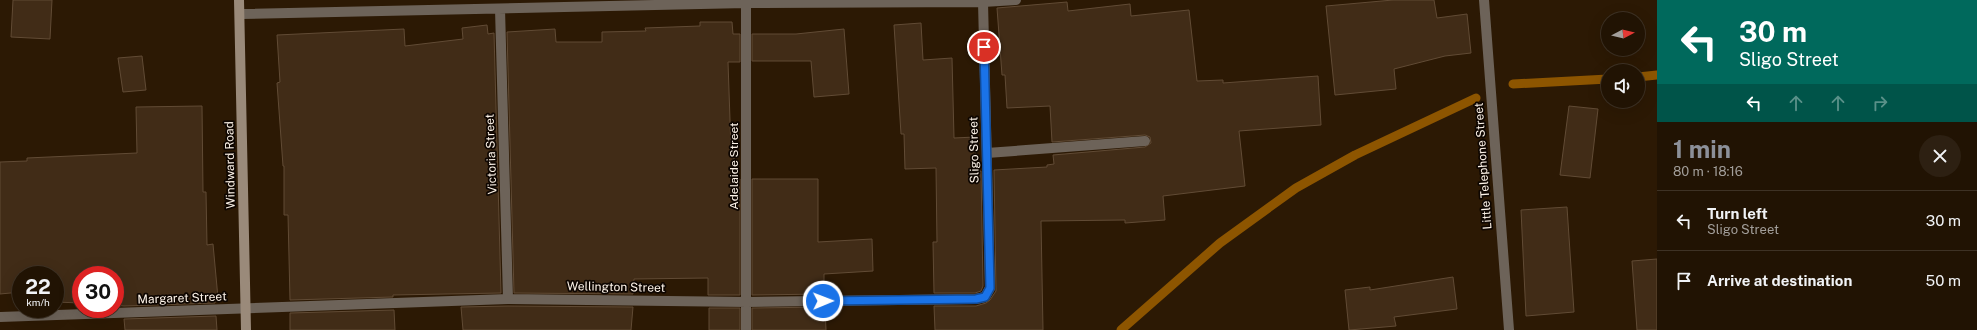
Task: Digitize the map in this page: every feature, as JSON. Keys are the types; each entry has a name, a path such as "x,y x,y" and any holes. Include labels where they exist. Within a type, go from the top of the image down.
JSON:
{"main road":[{"name":"Windward Road","path":"239,0 241,14 246,330"}],"street":[{"path":"241,14 746,3 983,2 1016,0"},
{"name":"Little Telephone Street","path":"1484,0 1509,330"},
{"name":"Sligo Street","path":"983,2 990,288 985,297"},
{"name":"Adelaide Street","path":"746,3 746,330"},
{"name":"Victoria Street","path":"500,9 508,298"},
{"path":"986,153 1145,141"},
{"name":"Wellington Street","path":"245,309 508,298 747,302 976,299 985,297"},
{"name":"Margaret Street","path":"0,317 245,309"}],"building":[{"path":"13,0 52,0 50,39 11,37"},
{"path":"1393,0 1434,0 1437,18 1467,14 1471,53 1445,56 1394,69 1396,89 1335,95 1326,6"},
{"path":"1067,2 1068,11 1130,4 1131,16 1189,10 1197,81 1223,80 1223,83 1318,76 1321,125 1239,131 1245,186 1163,196 1165,220 1125,223 1125,220 1041,221 1043,330 935,330 934,306 976,306 990,300 996,291 994,170 1047,167 1047,165 1054,164 1053,155 1145,147 1151,143 1150,137 1145,135 1052,142 1050,106 1007,108 1005,75 1002,75 997,8"},
{"path":"700,22 732,22 733,34 740,34 740,62 728,62 731,149 734,149 734,179 740,179 740,295 708,295 708,278 634,279 633,294 514,293 507,32 555,29 556,42 602,42 602,32 646,31 645,28 700,26"},
{"path":"921,23 923,60 952,58 954,138 975,137 976,171 981,171 983,286 981,291 975,293 934,293 933,242 937,242 936,168 905,169 904,134 901,134 894,25"},
{"path":"487,25 488,34 494,33 501,293 393,295 393,297 290,300 288,215 284,215 284,166 277,83 280,82 277,35 404,29 405,46 463,39 462,28"},
{"path":"844,29 849,94 814,97 811,61 752,61 752,34 796,34"},
{"path":"142,56 146,90 123,92 118,58"},
{"path":"202,106 203,192 206,192 207,245 213,244 218,298 215,298 215,303 124,306 124,266 72,266 72,303 64,302 64,266 12,266 12,293 0,294 0,162 27,161 27,158 137,153 136,107"},
{"path":"1569,106 1598,109 1590,178 1560,175"},
{"path":"752,179 818,179 818,242 872,239 873,271 824,274 824,294 752,295"},
{"path":"1567,207 1574,312 1526,316 1521,210"},
{"path":"1657,259 1657,330 1637,330 1632,261"},
{"path":"1453,277 1457,309 1394,317 1396,326 1349,330 1345,290 1370,287 1370,290"},
{"path":"461,307 633,307 631,330 463,330"},
{"path":"825,307 826,330 752,330 752,308"},
{"path":"709,308 740,308 740,330 709,330"},
{"path":"394,310 395,330 290,330 290,313"},
{"path":"216,316 217,330 125,330 124,319"}],"waterway":[{"path":"1645,76 1657,75"},
{"path":"1513,84 1601,79"},
{"path":"1121,330 1220,243 1296,188 1355,155 1476,98"}],"route":[{"path":"823,301 976,299 985,297 990,288 984,47"}]}
